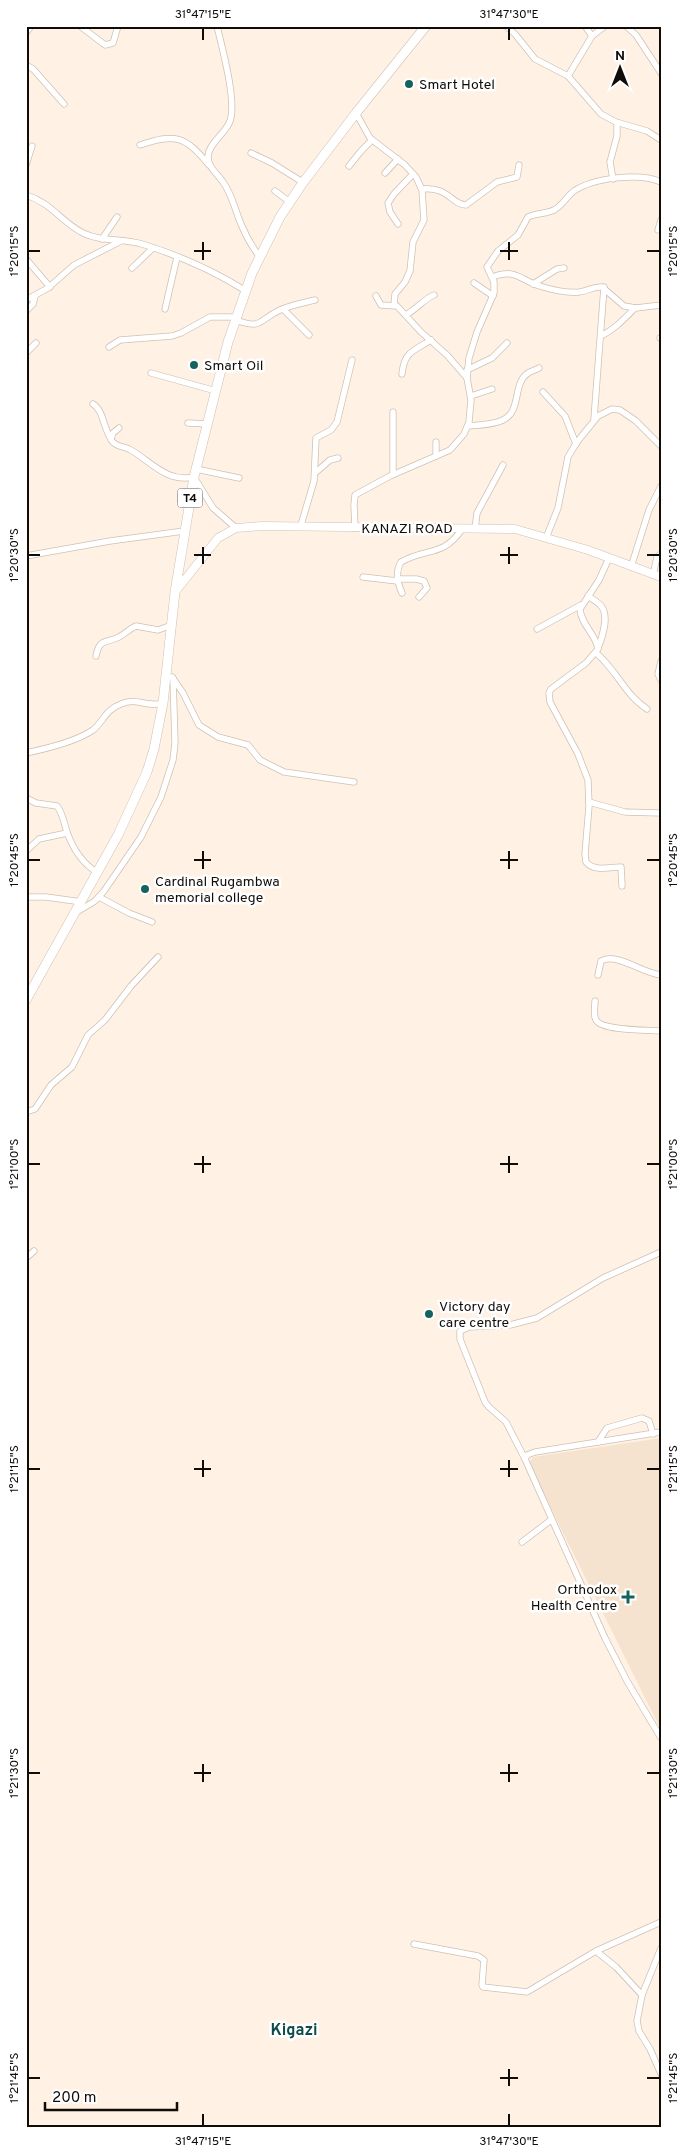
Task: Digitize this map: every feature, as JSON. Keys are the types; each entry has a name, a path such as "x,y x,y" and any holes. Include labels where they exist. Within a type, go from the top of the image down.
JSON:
{"highway":[{"name":"T4","path":"26,1000 29,988 98,873 147,772 154,749 170,675 172,625 176,592 184,531 195,473 216,391 246,291 260,257 280,217 290,202 356,113 426,26"}],"main road":[{"name":"KANAZI ROAD","path":"236,528 300,525 356,528 515,529 609,558 657,576"},
{"path":"176,592 218,538 236,528"}],"street":[{"path":"26,33 31,26"},
{"path":"80,26 105,45 113,43 118,26"},
{"path":"210,166 208,153 227,129 231,118 231,95 217,26"},
{"path":"506,26 535,59 568,76 597,110 617,123 647,132 661,140"},
{"path":"585,26 592,36"},
{"path":"568,76 592,36 605,26"},
{"path":"626,26 636,36 661,73"},
{"path":"26,65 33,69 64,104"},
{"path":"356,113 365,132 372,140 398,159 413,174 422,189 424,220 413,242 410,271 405,282 395,294 394,305"},
{"path":"614,180 610,162 617,136 617,123"},
{"path":"140,145 164,138 180,138 194,148 223,182 249,241 260,257"},
{"path":"349,166 372,140"},
{"path":"26,165 32,146"},
{"path":"251,153 278,166 304,182"},
{"path":"385,172 398,159"},
{"path":"422,189 441,190 459,204 466,205 497,182 517,178 519,165"},
{"path":"398,224 390,212 388,203 413,174"},
{"path":"356,528 354,500 356,495 392,474 450,450 468,426 471,396 467,370 477,332 493,296 494,282 486,269 498,251 518,235 528,217 553,211 578,189 614,180 642,176 661,182"},
{"path":"275,191 290,202"},
{"path":"26,195 40,200 81,232 102,239 121,240 153,248 215,273 246,291"},
{"path":"102,239 117,217"},
{"path":"658,230 661,220"},
{"path":"26,300 50,286 74,265 121,240"},
{"path":"132,268 153,248"},
{"path":"165,309 177,257"},
{"path":"26,259 50,286"},
{"path":"533,284 552,272 564,268"},
{"path":"492,278 507,274 518,275 533,284 570,292 579,292 593,287 604,288 624,306 635,308 661,305"},
{"path":"474,283 493,296"},
{"path":"594,419 604,288"},
{"path":"406,316 420,307 430,296 434,295"},
{"path":"26,311 33,304 35,296"},
{"path":"376,296 382,305 394,305 447,355 467,378"},
{"path":"109,347 120,340 172,336 210,317 237,319 246,324 258,325 283,309 315,300"},
{"path":"601,336 614,329 635,308"},
{"path":"283,309 309,335"},
{"path":"402,374 407,356 431,340"},
{"path":"26,352 36,343"},
{"path":"467,370 492,358 507,343"},
{"path":"300,525 311,494 315,473 316,438 331,430 338,422 352,360"},
{"path":"468,426 498,422 509,416 516,403 521,382 528,374 539,368"},
{"path":"151,373 216,391"},
{"path":"471,396 492,389"},
{"path":"543,392 565,416 576,444"},
{"path":"93,404 97,406 103,416 104,428 116,445 128,448 166,474 180,478 195,473 239,478"},
{"path":"546,538 558,508 568,458 594,419 604,411 620,410 636,421 661,446"},
{"path":"392,474 393,412"},
{"path":"188,423 208,424"},
{"path":"111,439 113,433 119,428"},
{"path":"436,442 436,456"},
{"path":"315,473 330,460 338,458"},
{"path":"475,528 477,513 503,465"},
{"path":"195,473 213,508 236,528"},
{"path":"630,567 649,510 661,486"},
{"path":"402,593 397,580 400,562 414,556 440,550 454,539 462,528"},
{"path":"26,556 110,541 184,531"},
{"path":"657,576 657,557 661,554"},
{"path":"537,629 581,605 607,567 609,558"},
{"path":"363,577 424,581 427,588 419,596"},
{"path":"588,596 602,607 604,611 602,638 597,651 551,689 549,695 550,702 558,714 585,770 589,802 586,862 596,868 621,867 622,886"},
{"path":"581,605 580,615 596,641 597,651 632,697 648,709"},
{"path":"96,656 97,648 103,642 118,638 136,626 158,630 172,625"},
{"path":"661,661 658,674 661,680"},
{"path":"170,675 183,693 199,725 218,737 248,746 260,760 284,772 354,782"},
{"path":"75,913 87,907 99,897 141,837 169,776 175,742 170,675"},
{"path":"26,753 53,748 91,731 107,713 126,702 137,701 148,705 163,703"},
{"path":"26,798 36,803 57,806 62,813 68,833 85,864 98,873"},
{"path":"589,802 625,812 661,813"},
{"path":"26,851 39,839 68,833"},
{"path":"26,897 52,897 82,902"},
{"path":"99,897 129,913 152,922"},
{"path":"26,1112 35,1109 51,1086 72,1067 88,1035 104,1020 131,986 158,957"},
{"path":"598,975 601,961 605,959 618,959 640,970 661,975"},
{"path":"595,1001 596,1020 599,1023 628,1029 661,1030"},
{"path":"26,1258 34,1251"},
{"path":"661,1252 603,1278 537,1318 510,1325 469,1327 459,1333 488,1406 506,1422 525,1459 609,1646 627,1681 661,1738"},
{"path":"598,1442 607,1428 642,1418 648,1420 653,1434"},
{"path":"525,1459 527,1455 535,1452 661,1432"},
{"path":"522,1542 551,1520"},
{"path":"414,1944 478,1956 484,1960 483,1987 526,1992 596,1951 661,1922"},
{"path":"661,1948 642,1995 637,2021 639,2031 650,2049 661,2074"},
{"path":"596,1951 616,1967 642,1995"}],"shaded area":[{"name":"Orthodox Health Centre","path":"661,1438 661,1730 529,1464 533,1457"}],"place":[{"name":"Smart Hotel","path":"409,84"},
{"name":"Smart Oil","path":"194,365"},
{"name":"Cardinal Rugambwa memorial college","path":"145,889"},
{"name":"Victory day care centre","path":"429,1314"},
{"name":"Orthodox Health Centre","path":"628,1597"}],"district":[{"name":"Kigazi","path":"294,2029"}]}
